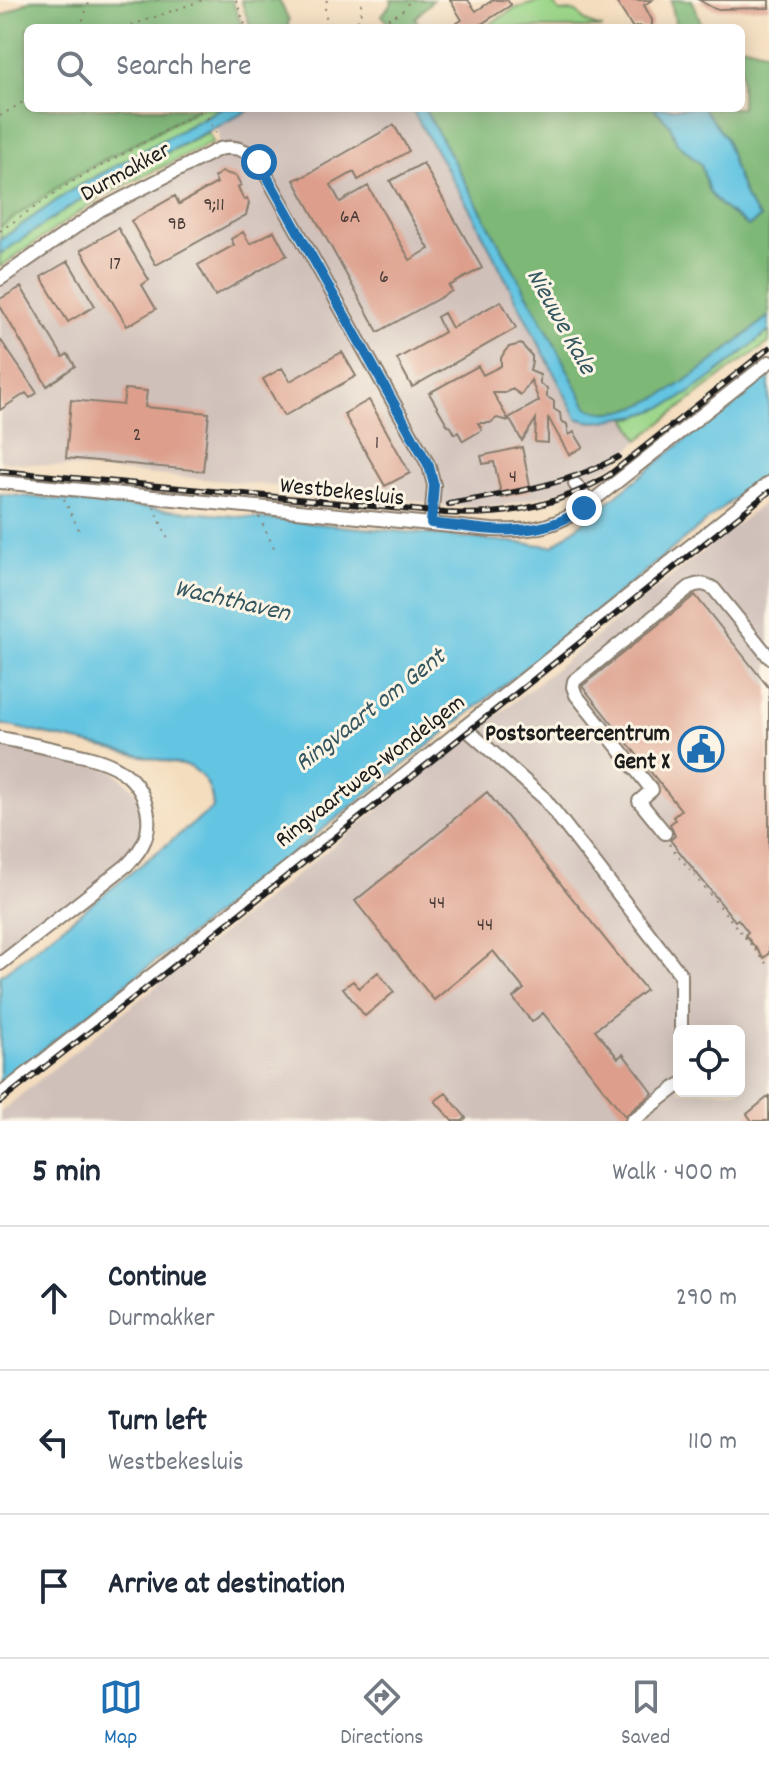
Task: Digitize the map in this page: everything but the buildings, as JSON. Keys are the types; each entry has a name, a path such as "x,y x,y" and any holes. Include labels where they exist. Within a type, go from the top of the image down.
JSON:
{"street":[{"name":"Durmakker","path":"0,279 100,210 219,149 244,150 259,162 429,466 434,485 431,523"},
{"name":"Westbekesluis","path":"0,482 492,530 533,530 564,520 590,503 769,362"},
{"name":"Ringvaartweg-Wondelgem","path":"0,1095 769,483"},
{"path":"575,484 590,503"},
{"path":"665,833 639,801 652,790 576,695 574,681 698,583 708,584 714,589 769,657"},
{"path":"464,727 544,798 681,975 681,1025"},
{"path":"0,738 104,761 125,773 144,801 148,825 147,836 137,855 0,964"},
{"path":"632,1121 673,1090"}],"path":[{"path":"81,24 90,0"},
{"path":"135,24 203,0"},
{"path":"236,0 245,24"},
{"path":"327,0 324,12 330,24"},
{"path":"351,24 361,15 362,0"},
{"path":"375,24 400,13 411,0"},
{"path":"0,116 24,101"},
{"path":"0,231 70,183 200,112"},
{"path":"206,112 215,132"},
{"path":"61,494 79,530"},
{"path":"152,502 168,539"},
{"path":"258,514 274,548"},
{"path":"665,833 668,842 769,967"}],"shaded area":[{"path":"245,112 412,112 472,213 577,417 589,422 626,417 639,440 614,464 570,488 500,506 445,506 246,483 0,461 0,285 102,215 220,154 217,127"},
{"path":"769,499 769,1121 0,1121 0,1112"},
{"path":"0,744 113,770 135,790 142,807 144,833 132,859 0,957"}],"green space":[{"path":"31,0 232,0 241,24 24,24 24,112 193,112 69,179 0,227 0,17"},
{"path":"241,0 279,0 289,20 288,24 250,24"},
{"path":"391,0 433,0 415,18 419,24 388,24 382,15 392,3"},
{"path":"550,0 560,12 577,12 590,24 490,24 514,9"},
{"path":"671,0 692,0 702,24 675,24"},
{"path":"745,46 769,52 769,316 708,365 656,398 630,409 607,412 586,407 426,112 658,112 670,125 677,143 701,164 709,192 721,206 748,226 760,218 746,199 726,139 706,112 745,112"},
{"path":"193,112 214,112 73,189 0,240 0,227 69,179"},
{"path":"208,132 213,142 103,196 0,267 0,254 99,187"},
{"path":"769,331 769,343 639,440 626,417 634,418 697,387"}],"water":[{"path":"214,112 245,112 99,187 0,254 0,240 73,189"},
{"path":"413,112 426,112 587,407 607,412 631,409 682,383 769,316 769,331 702,384 665,406 602,421 577,418 472,213"},
{"path":"658,112 706,112 726,139 746,199 760,218 748,226 721,206 709,192 701,164 677,143 670,125"},
{"path":"769,373 769,470 292,854 0,1083 0,976 213,808 207,784 191,767 0,724 0,494 553,546"}],"railway":[{"path":"0,471 445,513 509,511 570,495 609,475 769,348"},
{"path":"449,504 558,482 618,457"},
{"path":"0,1102 769,492"}],"place":[{"name":"Postsorteercentrum Gent X","path":"701,749"}],"route":[{"path":"259,162 429,466 434,485 431,523 492,530 533,530 564,520 584,508"}],"water label":[{"name":"Nieuwe Kale","path":"560,322"},
{"name":"Wachthaven","path":"232,602"},
{"name":"Ringvaart om Gent","path":"371,711"}]}
